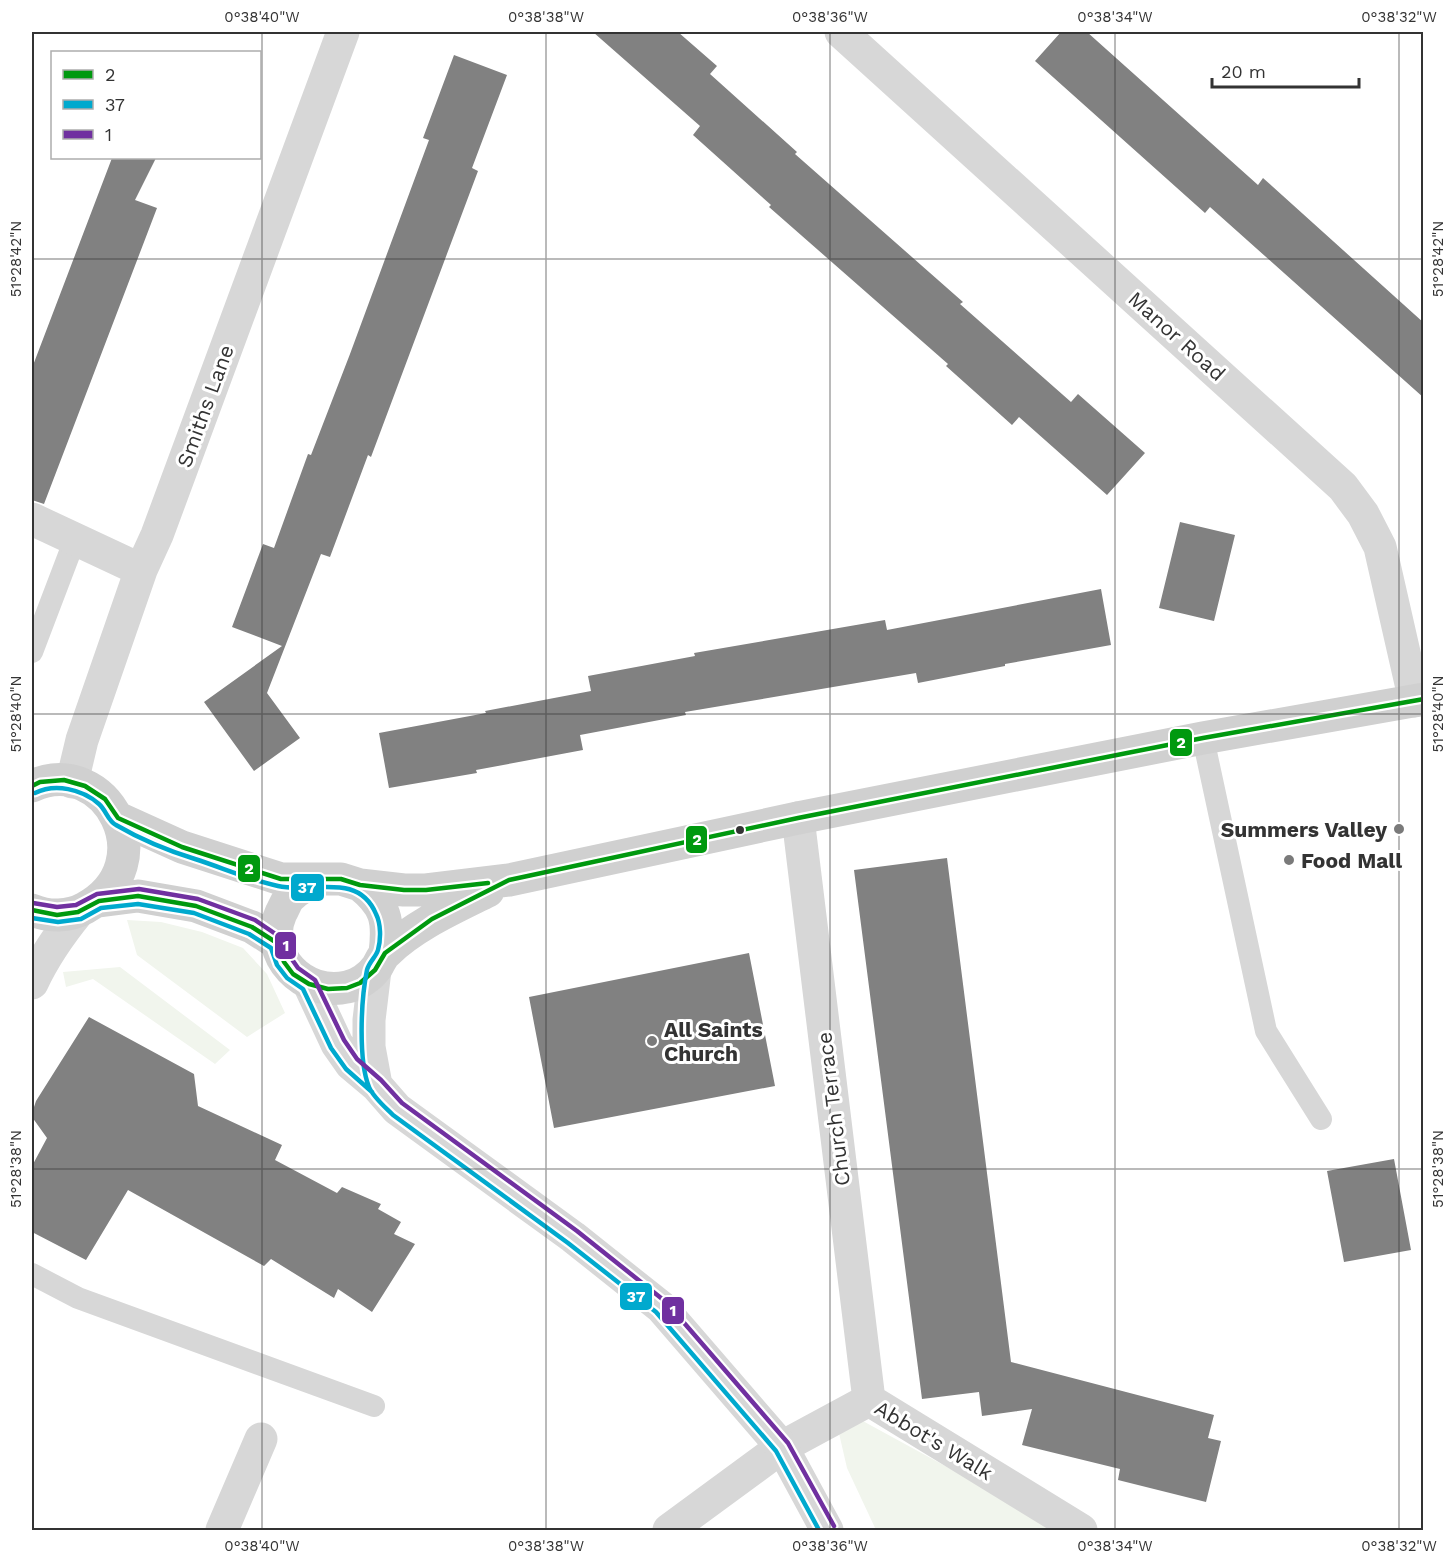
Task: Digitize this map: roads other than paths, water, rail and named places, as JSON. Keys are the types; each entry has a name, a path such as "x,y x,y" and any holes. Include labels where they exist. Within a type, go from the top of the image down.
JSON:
{"main road":[{"path":"118,818 182,847 281,879 341,879 360,885 426,890 509,880 798,818 1203,738 1419,700"},
{"path":"32,786 40,782 64,780 85,786 105,799 118,818 124,841 123,861 115,884 88,906"},
{"path":"321,879 303,886 288,899 276,924 277,943 284,962 293,974 309,984 328,989 360,983 380,962 432,920 509,880"},
{"path":"360,885 375,897 384,912 388,931 380,962"},
{"path":"32,910 57,915 138,896 196,906 252,927 277,943"}],"street":[{"name":"Smiths Lane","path":"72,782 82,740 141,570 157,535 344,32"},
{"name":"Manor Road","path":"841,32 1343,487 1363,514 1380,547 1419,700"},
{"path":"32,519 141,570"},
{"name":"Church Terrace","path":"798,818 869,1400"},
{"path":"32,983 41,963 64,928 88,906"},
{"path":"376,1085 369,1047 369,1020 380,962"},
{"path":"309,984 337,1044 351,1064 376,1085 397,1109 573,1237 661,1307 782,1447 827,1530"},
{"name":"Abbot's Walk","path":"669,1530 782,1447 869,1400 1081,1530"},
{"path":"222,1530 261,1439"}],"lane":[{"path":"32,651 75,539"},
{"path":"1203,738 1266,1031 1321,1119"},
{"path":"32,1274 78,1298 374,1406"}],"place":[{"name":"Summers Valley","path":"1399,829"},
{"name":"Food Mall","path":"1289,860"},
{"name":"All Saints Church","path":"652,1041"}]}
